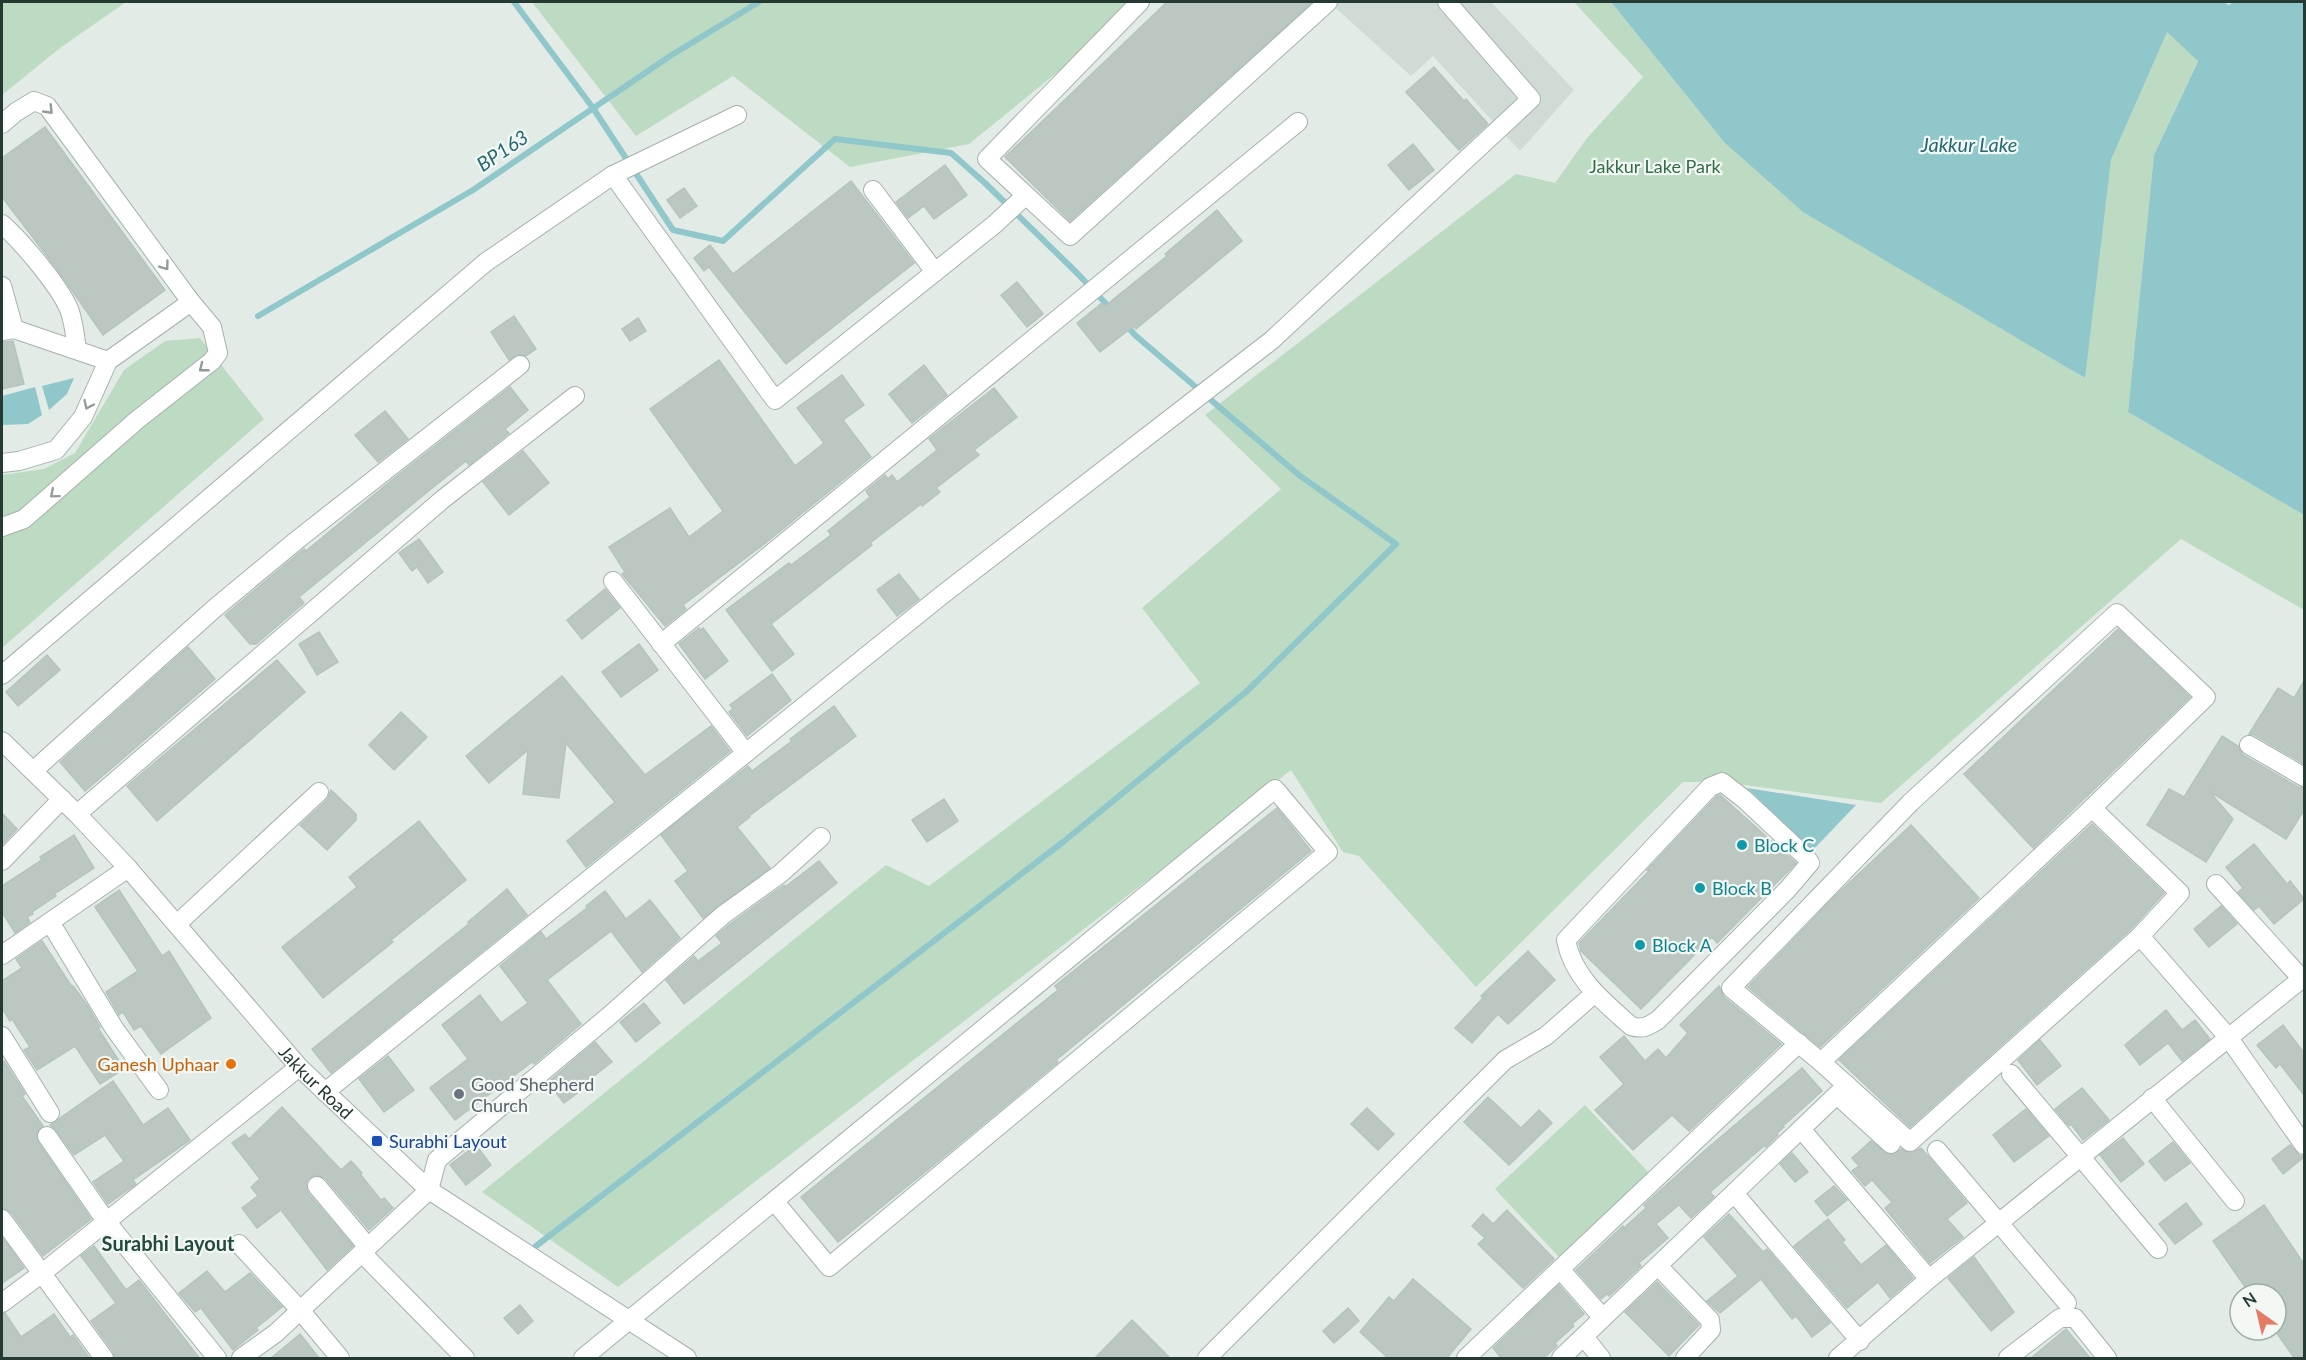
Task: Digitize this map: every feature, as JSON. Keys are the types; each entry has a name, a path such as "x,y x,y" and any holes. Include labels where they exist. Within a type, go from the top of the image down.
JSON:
{"street":[{"path":"1140,2 987,159 1023,198 1070,236 1328,2"},
{"path":"325,1092 942,595 1272,340 1531,99 1447,2"},
{"path":"2,124 34,101 47,106 214,334 218,352 212,361 137,420 24,519 2,526"},
{"path":"2,675 486,262 613,175 737,115"},
{"path":"661,644 1298,122"},
{"path":"613,175 775,400 1002,218 1023,198"},
{"path":"873,190 935,272"},
{"path":"2,224 46,273 68,307 75,328 77,350"},
{"path":"2,286 8,330 77,350 108,362"},
{"path":"2,463 19,461 56,450 83,417 108,362 191,302"},
{"path":"33,771 215,609 297,540 520,366"},
{"path":"77,814 443,499 574,396"},
{"path":"613,581 746,753"},
{"path":"1821,1062 2092,808 2206,697 2117,613 1911,802 1731,988 1794,1048 1821,1062 1842,1090 1891,1144"},
{"name":"Jakkur Road","path":"2,741 77,814 128,868 299,1067 429,1190 687,1359"},
{"path":"2248,745 2304,777"},
{"path":"1722,782 1744,799 1806,857 1809,863 1787,890 1699,981 1648,1027 1638,1029 1631,1026 1595,993 1584,981 1568,951 1566,940 1710,787 1722,782"},
{"path":"583,1359 1275,789 1328,852 829,1267 775,1202"},
{"path":"177,924 319,792"},
{"path":"2,861 62,799"},
{"path":"1842,1090 1910,1142 2142,938 2180,894 2092,808"},
{"path":"242,1359 276,1333 429,1190 437,1160 609,1016 723,915 780,874 821,837"},
{"path":"2,955 128,868"},
{"path":"1838,1359 1929,1279 2228,1036 2303,978 2216,884"},
{"path":"50,922 114,1028 159,1090"},
{"path":"2142,938 2228,1036 2304,1144"},
{"path":"1207,1359 1504,1060 1546,1036 1595,993"},
{"path":"2,1036 50,1113"},
{"path":"1466,1359 1794,1048"},
{"path":"2,1303 299,1067"},
{"path":"2011,1074 2158,1249"},
{"path":"1561,1359 1842,1090"},
{"path":"2152,1098 2235,1201"},
{"path":"1801,1129 1929,1279"},
{"path":"47,1136 106,1221 217,1359"},
{"path":"1937,1150 2067,1303"},
{"path":"317,1186 365,1250 465,1359"},
{"path":"1734,1193 1860,1341"},
{"path":"2,1219 104,1359"},
{"path":"240,1244 300,1310 340,1359"},
{"path":"1658,1266 1710,1320 1711,1330 1685,1359"},
{"path":"1560,1269 1603,1318"},
{"path":"2008,1359 2060,1318 2075,1318 2107,1359"},
{"path":"1584,1337 1601,1359"}],"shaded area":[{"path":"1329,2 1491,2 1574,90 1520,151 1433,56 1411,76"}],"green space":[{"path":"2,2 126,2 60,48 2,95"},
{"path":"532,2 1144,2 969,144 850,167 733,76 636,136"},
{"name":"Jakkur Lake Park","path":"1574,2 1611,2 1724,142 2084,378 2111,160 2167,31 2198,60 2154,155 2128,412 2304,515 2304,610 2181,539 1881,803 1722,782 1683,782 1476,987 1359,856 1343,852 1291,770 618,1287 482,1192 886,865 929,886 1200,683 1142,608 1281,489 1205,415 1516,174 1555,183 1587,138 1643,77"},
{"path":"200,338 264,419 2,648 2,475 44,469 75,453 124,370 165,341"},
{"path":"1585,1105 1649,1173 1559,1257 1495,1189"}],"water":[{"name":"Jakkur Lake","path":"1611,2 2224,2 2229,5 2233,2 2304,2 2304,515 2128,412 2154,155 2198,61 2167,32 2111,160 2085,378 1803,212 1724,142"},
{"path":"74,378 67,394 49,410 42,386"},
{"path":"35,387 42,415 28,424 2,425 2,396"},
{"path":"1747,788 1856,805 1812,851"}],"building":[{"path":"1167,2 1312,2 1070,221 1005,157"},
{"path":"1434,67 1488,124 1459,150 1406,92"},
{"path":"45,127 165,290 103,335 57,269 2,197 2,158"},
{"path":"1413,144 1434,170 1409,190 1388,165"},
{"path":"945,165 967,195 934,219 924,206 908,218 896,202"},
{"path":"851,181 914,263 786,364 709,267 704,271 694,258 710,245 733,274"},
{"path":"684,188 697,206 680,218 667,200"},
{"path":"1217,210 1242,241 1136,329 1134,326 1100,352 1077,323 1102,303 1105,306 1167,256 1165,254"},
{"path":"1017,282 1043,314 1027,327 1001,295"},
{"path":"514,316 536,349 526,356 518,354 509,360 491,332"},
{"path":"638,318 646,331 630,341 622,329"},
{"path":"13,341 24,384 2,389 2,342"},
{"path":"719,360 795,466 824,443 797,408 842,375 864,405 843,420 871,457 768,541 683,605 686,609 665,626 622,574 625,572 609,547 670,508 689,537 723,511 650,409"},
{"path":"924,365 947,395 912,423 889,394"},
{"path":"510,387 528,410 505,429 509,433 469,465 466,461 431,489 299,597 304,603 290,615 256,644 250,644 225,615 304,549 306,551"},
{"path":"994,388 1017,417 974,450 979,455 936,488 940,492 870,543 872,545 771,624 794,654 772,671 726,610 831,535 828,531 870,497 866,491 885,475 888,479 892,475 897,482 937,450 929,439"},
{"path":"385,411 408,439 378,462 355,435"},
{"path":"523,451 549,483 509,515 483,482"},
{"path":"419,539 443,572 428,583 417,567 412,571 399,553"},
{"path":"899,574 919,599 897,616 877,590"},
{"path":"605,589 620,608 582,639 567,620"},
{"path":"699,628 701,630 703,628 728,661 705,679 679,644"},
{"path":"2118,629 2190,697 2033,848 1964,774"},
{"path":"319,632 338,662 317,675 299,644"},
{"path":"639,644 658,670 621,697 602,672"},
{"path":"188,647 215,679 85,791 60,762"},
{"path":"47,655 60,670 18,706 6,692"},
{"path":"277,660 305,692 157,821 127,786"},
{"path":"772,674 791,700 747,736 729,712 733,709 730,705"},
{"path":"562,676 645,775 711,726 730,751 586,867 567,841 615,802 566,743 559,798 523,794 528,750 489,783 466,756"},
{"path":"2304,681 2304,764 2255,735 2249,734 2278,688 2294,698"},
{"path":"834,706 856,736 737,827 770,868 703,918 675,881 688,871 661,835 748,766 752,771"},
{"path":"401,712 427,737 394,770 369,745"},
{"path":"2222,736 2238,746 2243,755 2298,787 2304,788 2304,810 2286,839 2209,791 2233,819 2206,862 2147,825 2169,789 2184,797"},
{"path":"331,790 356,814 356,820 327,850 300,825 327,800"},
{"path":"1720,795 1796,863 1717,943 1712,937 1641,1009 1581,951 1579,943"},
{"path":"944,799 958,821 927,842 912,820"},
{"path":"1277,808 1311,851 838,1242 801,1197 1058,990 1055,986"},
{"path":"2,813 17,829 2,845"},
{"path":"419,821 466,880 323,998 282,947 357,887 349,877"},
{"path":"2092,824 2164,893 2132,928 1910,1127 1839,1060"},
{"path":"1911,825 1979,898 1820,1047 1748,987 1835,896"},
{"path":"74,835 94,868 54,894 56,896 32,912 33,914 27,917 30,922 15,933 2,912 2,886 42,860 40,857"},
{"path":"2254,844 2287,884 2290,881 2304,899 2274,924 2259,906 2254,910 2238,892 2243,888 2226,867"},
{"path":"819,861 837,883 684,1004 666,980 694,956 698,961 722,943 716,936 730,924"},
{"path":"507,889 527,915 331,1073 312,1049 470,923 468,922"},
{"path":"119,890 162,956 169,951 211,1018 161,1054 141,1026 134,1030 123,1012 119,1015 106,992 138,971 95,907"},
{"path":"605,891 626,919 650,900 680,938 642,972 611,931 547,980 581,1024 534,1064 532,1062 455,1120 430,1088 468,1059 442,1025 480,995 501,1023 528,1003 500,966 541,932 546,939 587,908 586,906"},
{"path":"2221,906 2237,924 2209,947 2194,929"},
{"path":"42,941 72,987 87,1005 100,1027 98,1028 124,1069 100,1084 75,1046 37,1070 24,1050 30,1047 2,1008 2,981 22,968 16,959"},
{"path":"1528,951 1555,980 1508,1024 1498,1014 1472,1043 1455,1028 1483,998 1481,996"},
{"path":"1719,986 1724,997 1781,1044 1689,1131 1672,1115 1633,1150 1595,1110 1624,1084 1600,1057 1624,1036 1645,1061 1658,1049 1666,1058 1688,1033 1680,1025"},
{"path":"644,1003 660,1023 636,1042 620,1022"},
{"path":"2166,1010 2182,1030 2195,1020 2210,1039 2182,1061 2168,1043 2140,1065 2125,1045"},
{"path":"2283,1025 2304,1053 2304,1095 2280,1064 2276,1068 2257,1045"},
{"path":"2040,1040 2061,1066 2037,1085 2018,1060"},
{"path":"595,1042 612,1062 586,1082 588,1085 564,1103 548,1082"},
{"path":"388,1056 414,1090 384,1112 359,1079"},
{"path":"4,1061 25,1094 22,1096 43,1126 37,1132 38,1142 91,1219 43,1256 11,1212 2,1208 2,1062"},
{"path":"1802,1068 1822,1091 1783,1126 1766,1147 1765,1145 1710,1192 1714,1197 1691,1218 1679,1205 1656,1224 1668,1238 1639,1263 1641,1266 1609,1296 1607,1294 1601,1299 1576,1270 1646,1208 1644,1205 1703,1152"},
{"path":"113,1081 143,1125 168,1108 190,1140 133,1180 136,1184 108,1204 93,1182 124,1161 105,1135 74,1155 50,1125"},
{"path":"2082,1088 2109,1120 2083,1140 2071,1124 2069,1126 2055,1109"},
{"path":"1488,1097 1521,1128 1539,1110 1552,1123 1509,1165 1464,1122"},
{"path":"282,1107 341,1170 351,1161 381,1200 384,1198 393,1208 369,1230 325,1178 316,1175 309,1178 306,1183 308,1193 353,1246 327,1270 281,1210 257,1228 242,1208 258,1196 251,1187 260,1179 232,1143 245,1134 249,1139"},
{"path":"1367,1108 1394,1134 1378,1150 1351,1124"},
{"path":"2026,1109 2049,1136 2014,1162 1993,1135"},
{"path":"2123,1138 2144,1164 2121,1182 2100,1155"},
{"path":"1871,1141 1889,1155 1901,1149 1912,1153 1921,1148 1967,1203 1947,1219 1963,1237 1930,1263 1885,1208 1892,1202 1872,1180 1865,1186 1852,1171 1859,1166 1852,1158"},
{"path":"2173,1142 2190,1163 2165,1181 2149,1161"},
{"path":"476,1145 491,1165 466,1185 450,1165"},
{"path":"2290,1145 2304,1157 2283,1174 2272,1159"},
{"path":"1792,1153 1808,1172 1795,1182 1780,1164"},
{"path":"1834,1186 1847,1200 1827,1216 1815,1201"},
{"path":"2186,1203 2202,1224 2175,1244 2159,1224"},
{"path":"2264,1205 2304,1264 2304,1359 2295,1359 2283,1342 2288,1342 2288,1282 2242,1282 2213,1241"},
{"path":"1507,1210 1554,1259 1523,1288 1478,1244 1485,1238 1472,1226 1483,1214 1493,1224"},
{"path":"1729,1214 1763,1252 1767,1249 1830,1323 1812,1337 1796,1316 1792,1319 1761,1279 1720,1313 1707,1301 1738,1276 1704,1237"},
{"path":"1828,1219 1845,1240 1842,1242 1861,1265 1886,1245 1913,1278 1890,1298 1878,1282 1847,1308 1794,1246"},
{"path":"2,1237 24,1268 2,1283"},
{"path":"94,1246 126,1290 139,1280 200,1359 115,1359 113,1351 91,1321 116,1303 81,1256"},
{"path":"1974,1257 2014,1312 1991,1331 1948,1278"},
{"path":"207,1271 225,1292 250,1273 282,1307 233,1350 201,1308 195,1312 179,1293"},
{"path":"1413,1279 1471,1329 1446,1359 1389,1359 1360,1332 1389,1297 1394,1301"},
{"path":"1657,1282 1699,1325 1669,1356 1625,1312"},
{"path":"1559,1285 1584,1314 1572,1324 1574,1326 1555,1343 1557,1346 1543,1359 1502,1359 1493,1348"},
{"path":"520,1305 533,1321 518,1334 504,1318"},
{"path":"1348,1308 1359,1321 1334,1343 1323,1331"},
{"path":"5,1313 21,1337 54,1314 70,1337 73,1335 90,1359 2,1359 2,1314"},
{"path":"1132,1320 1171,1359 1094,1359"},
{"path":"2066,1329 2091,1359 2030,1359"},
{"path":"300,1334 320,1359 270,1359"}],"waterway":[{"path":"514,2 593,108 673,230 723,241 835,139 951,153 985,183 1112,310"},
{"name":"BP163","path":"258,316 473,190 670,56 759,2"},
{"path":"536,1246 1063,842 1246,692 1396,544 1299,475 1136,336 1125,324"}],"place":[{"name":"Block C","path":"1742,845"},
{"name":"Block B","path":"1700,888"},
{"name":"Block A","path":"1640,945"},
{"name":"Ganesh Uphaar","path":"231,1064"},
{"name":"Good Shepherd Church","path":"459,1094"},
{"name":"Surabhi Layout","path":"377,1141"}],"district":[{"name":"Surabhi Layout","path":"168,1243"}]}
